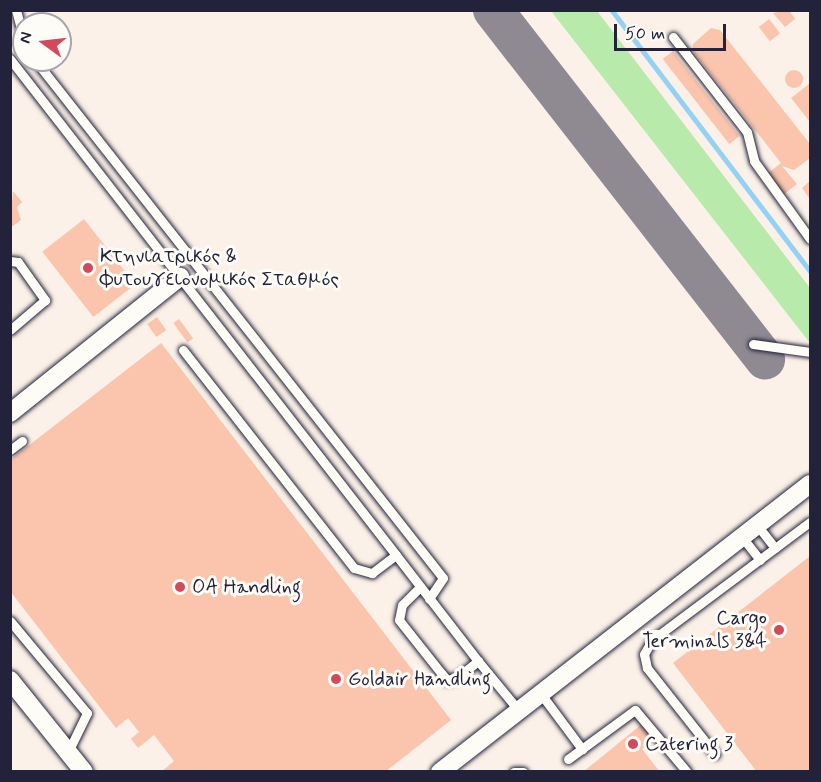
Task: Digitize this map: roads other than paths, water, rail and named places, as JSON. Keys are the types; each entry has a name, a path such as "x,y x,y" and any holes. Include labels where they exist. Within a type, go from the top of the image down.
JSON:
{"street":[{"path":"10,412 180,277"},
{"path":"440,771 810,484"},
{"path":"10,680 84,771"}],"lane":[{"path":"673,37 747,132 754,161 810,239"},
{"path":"10,59 519,711"},
{"path":"44,72 443,578 429,598"},
{"path":"10,261 18,262 45,300 10,330"},
{"path":"753,344 810,352"},
{"path":"183,350 354,568 372,573 396,555"},
{"path":"10,450 22,441"},
{"path":"715,754 647,668 644,654 652,640 810,522"},
{"path":"757,525 776,548"},
{"path":"742,537 760,560"},
{"path":"420,587 398,612 399,620 447,680 458,677 478,661"},
{"path":"10,621 87,713 68,752"},
{"path":"541,694 582,749"},
{"path":"568,759 635,710 687,771"},
{"path":"514,771 523,771"}],"waterway":[{"path":"612,10 810,271"}],"place":[{"name":"Κτηνιατρικός & Φυτουγειονομικός Σταθμός","path":"88,268"},
{"name":"OA Handling","path":"180,587"},
{"name":"Cargo Terminals 3&4","path":"779,630"},
{"name":"Goldair Handling","path":"336,679"},
{"name":"Catering 3","path":"633,744"}]}
